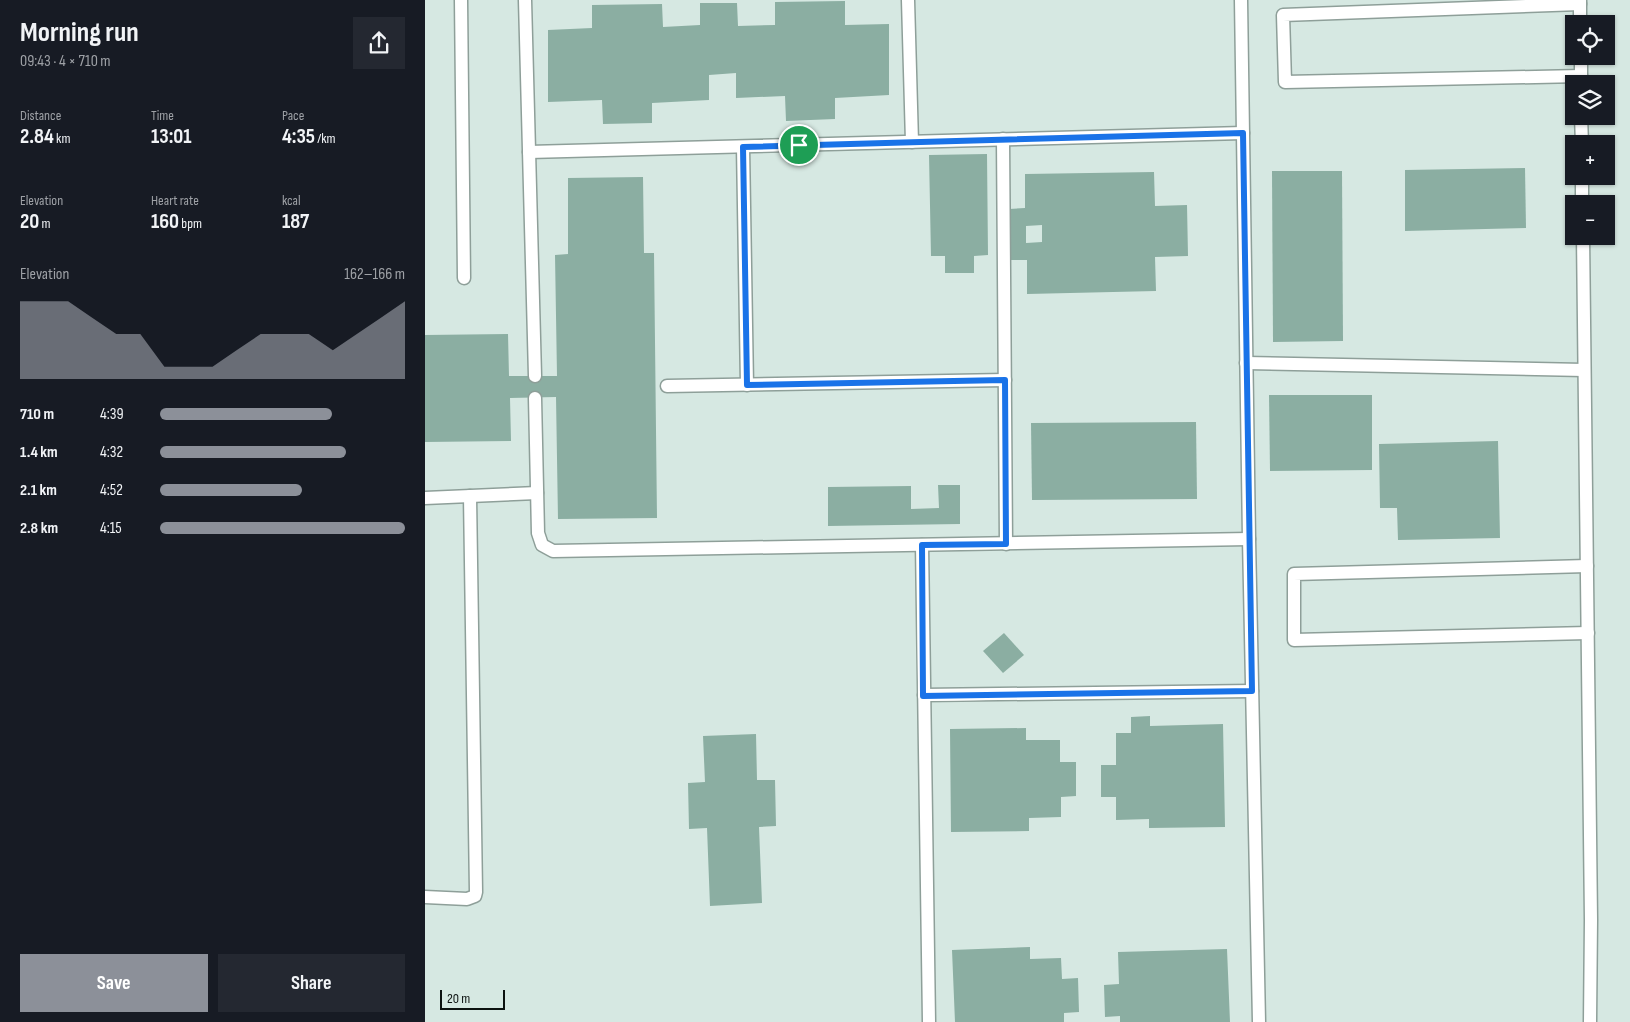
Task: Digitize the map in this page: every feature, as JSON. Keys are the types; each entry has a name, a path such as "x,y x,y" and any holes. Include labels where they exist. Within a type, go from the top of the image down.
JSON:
{"lane":[{"path":"461,0 464,278"},
{"path":"525,0 535,376"},
{"path":"909,0 912,142"},
{"path":"1241,0 1259,1022"},
{"path":"1565,80 1285,82 1283,15 1580,2 1580,15"},
{"path":"529,152 1243,133"},
{"path":"1003,140 1006,544"},
{"path":"743,147 747,385"},
{"path":"1583,245 1591,920 1590,1022"},
{"path":"1247,363 1584,370"},
{"path":"667,386 1005,380"},
{"path":"535,398 538,533 542,545 553,552 1249,539"},
{"path":"425,498 537,493"},
{"path":"425,897 467,899 475,896 476,892 470,496"},
{"path":"922,545 929,1022"},
{"path":"1587,566 1294,574 1294,640 1587,633"},
{"path":"923,696 1252,691"}],"building":[{"path":"845,1 845,25 889,24 889,95 835,98 835,119 786,121 785,96 736,98 736,73 709,75 709,100 652,103 652,123 603,124 602,100 548,102 548,30 592,28 592,5 662,4 663,27 700,25 700,3 737,3 738,26 775,25 775,2"},
{"path":"987,154 988,255 974,256 974,273 945,273 945,256 931,256 929,155"},
{"path":"1525,168 1526,228 1405,231 1405,170"},
{"path":"1272,171 1342,171 1343,341 1273,342"},
{"path":"1154,172 1155,206 1187,205 1188,256 1155,257 1156,291 1027,294 1027,260 1009,260 1009,209 1025,208 1025,174","holes":["1042,225 1042,242 1026,243 1026,226"]},
{"path":"643,177 644,253 654,253 657,518 558,519 556,397 510,398 511,441 425,442 425,335 508,334 509,376 557,376 555,255 568,254 568,178"},
{"path":"1269,395 1372,395 1372,470 1270,471"},
{"path":"1196,422 1197,499 1032,500 1031,423"},
{"path":"1498,441 1500,538 1398,540 1397,508 1380,508 1379,444"},
{"path":"938,485 960,485 960,524 828,526 828,487 911,486 911,509 939,508"},
{"path":"1004,633 1024,655 1003,673 983,651"},
{"path":"1150,716 1150,726 1223,724 1225,827 1149,828 1149,819 1116,820 1116,797 1101,797 1101,765 1116,765 1116,733 1131,733 1131,717"},
{"path":"1026,728 1026,740 1060,740 1060,762 1076,762 1076,796 1061,797 1061,817 1029,818 1029,831 951,832 950,729"},
{"path":"756,734 757,780 775,780 776,826 759,827 762,903 710,906 707,828 689,829 688,783 705,782 703,736"},
{"path":"1030,947 1030,959 1061,958 1062,979 1078,978 1079,1012 1064,1013 1064,1022 955,1022 952,950"},
{"path":"1227,949 1230,1022 1120,1022 1120,1016 1105,1017 1104,985 1119,984 1118,952"}],"route":[{"path":"1243,133 1252,691 923,696 922,545 1006,544 1005,380 747,385 743,147 799,145 1243,133"}]}
